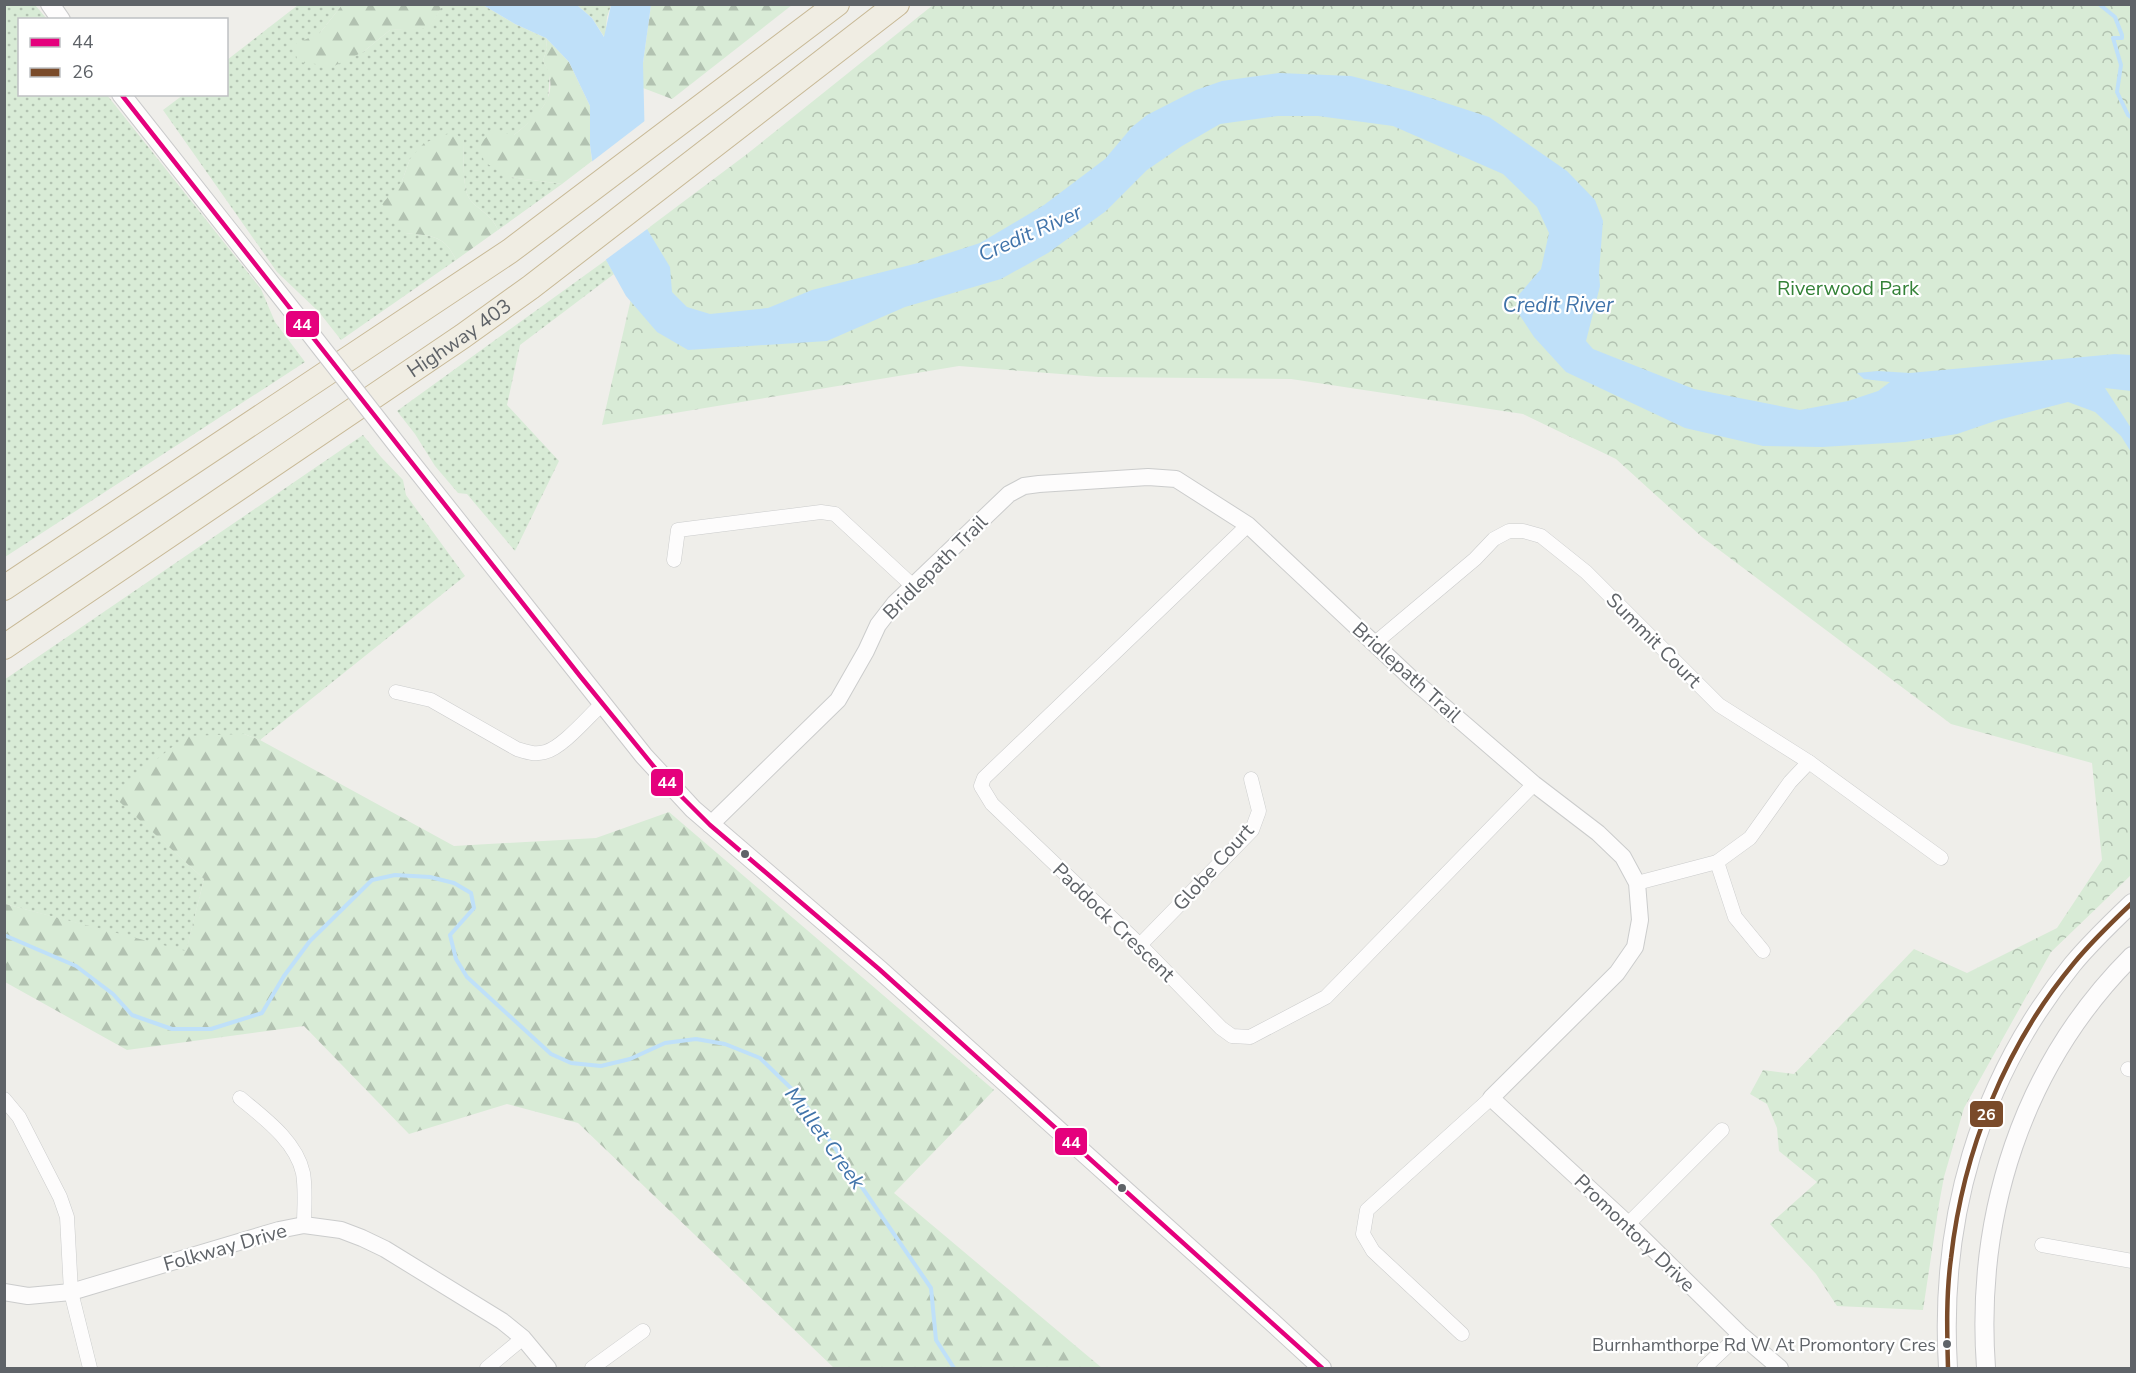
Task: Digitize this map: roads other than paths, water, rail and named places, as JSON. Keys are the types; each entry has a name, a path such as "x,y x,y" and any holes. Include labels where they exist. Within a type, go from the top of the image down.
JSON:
{"highway":[{"path":"4,588 510,251 837,4"},
{"name":"Highway 403","path":"4,647 463,336 531,287 893,8"}],"main road":[{"path":"50,4 60,18"},
{"path":"123,96 602,704 664,779 710,825 896,984 1322,1368"},
{"path":"1948,1368 1947,1315 1955,1221 1962,1183 1980,1126 2011,1057 2039,1009 2084,951 2132,903"},
{"path":"1986,1368 1984,1306 1986,1262 1994,1212 2015,1140 2040,1082 2058,1050 2085,1010 2132,956"}],"street":[{"name":"Bridlepath Trail","path":"710,825 838,700 878,625 895,603 1009,494 1024,486 1148,477 1176,479 1248,525 1412,679 1534,784 1598,833 1623,857 1637,883 1640,920 1635,947 1617,973 1491,1098 1367,1210 1363,1234 1373,1251 1462,1334"},
{"path":"674,560 678,531 821,512 835,514 914,587"},
{"name":"Paddock Crescent","path":"1248,525 984,778 981,786 992,804 1140,945 1221,1029 1232,1036 1250,1037 1326,997 1534,784"},
{"name":"Summit Court","path":"1375,643 1475,559 1494,539 1509,531 1523,531 1541,536 1586,572 1719,705 1809,762 1941,858"},
{"path":"396,692 431,700 517,749 532,754 547,752 560,744 602,704"},
{"path":"1637,883 1717,862 1750,838 1791,782 1809,762"},
{"name":"Globe Court","path":"1140,945 1252,830 1259,810 1251,779"},
{"path":"1717,862 1735,917 1763,951"},
{"path":"240,1098 278,1131 295,1156 303,1173 304,1225"},
{"name":"Promontory Drive","path":"1491,1098 1628,1224 1740,1334 1780,1368"},
{"path":"4,1099 19,1117 60,1197 67,1217 71,1292 90,1368"},
{"path":"1628,1224 1722,1130"},
{"name":"Folkway Drive","path":"4,1292 28,1296 71,1292 279,1230 304,1225 341,1230 385,1249 502,1321 523,1338 548,1368"},
{"path":"2042,1245 2132,1261"},
{"path":"592,1368 643,1331"},
{"path":"1704,1368 1740,1334"},
{"path":"487,1368 523,1338"}],"water":[{"name":"Credit River","path":"483,5 577,5 592,18 604,37 611,5 651,5 643,63 647,229 670,267 672,292 687,307 710,314 768,308 812,290 918,263 980,243 1044,205 1105,159 1132,127 1147,115 1196,90 1222,81 1279,73 1351,76 1409,91 1489,117 1567,171 1595,200 1603,221 1600,286 1586,341 1593,349 1694,389 1800,410 1848,401 1878,391 1890,382 1864,379 1857,373 1878,371 1910,373 2115,354 2131,355 2131,391 2105,388 2131,428 2131,452 2121,436 2095,412 2068,402 1998,420 1957,434 1905,442 1822,447 1763,446 1685,428 1566,372 1534,337 1519,314 1516,298 1541,269 1549,233 1537,207 1503,174 1393,126 1318,116 1278,116 1220,124 1147,170 1106,211 1048,253 1001,279 905,307 827,341 688,350 657,332 626,296 606,260 590,145 590,106 569,62 546,38 515,24"}],"waterway":[{"path":"2099,4 2115,17 2122,35 2122,38 2113,38 2121,65 2117,92 2128,115 2132,118"},
{"name":"Mullet Creek","path":"4,935 76,966 113,994 132,1015 172,1029 211,1029 262,1013 284,976 310,941 372,880 395,875 430,877 454,883 471,893 474,908 450,935 456,959 467,977 551,1054 571,1063 601,1066 630,1059 665,1043 696,1039 725,1044 760,1058 800,1097 931,1288 936,1340 954,1368"}],"place":[{"name":"Burnhamthorpe Rd W At Promontory Cres","path":"1947,1344"}],"park label":[{"name":"Riverwood Park","path":"1848,288"}]}
